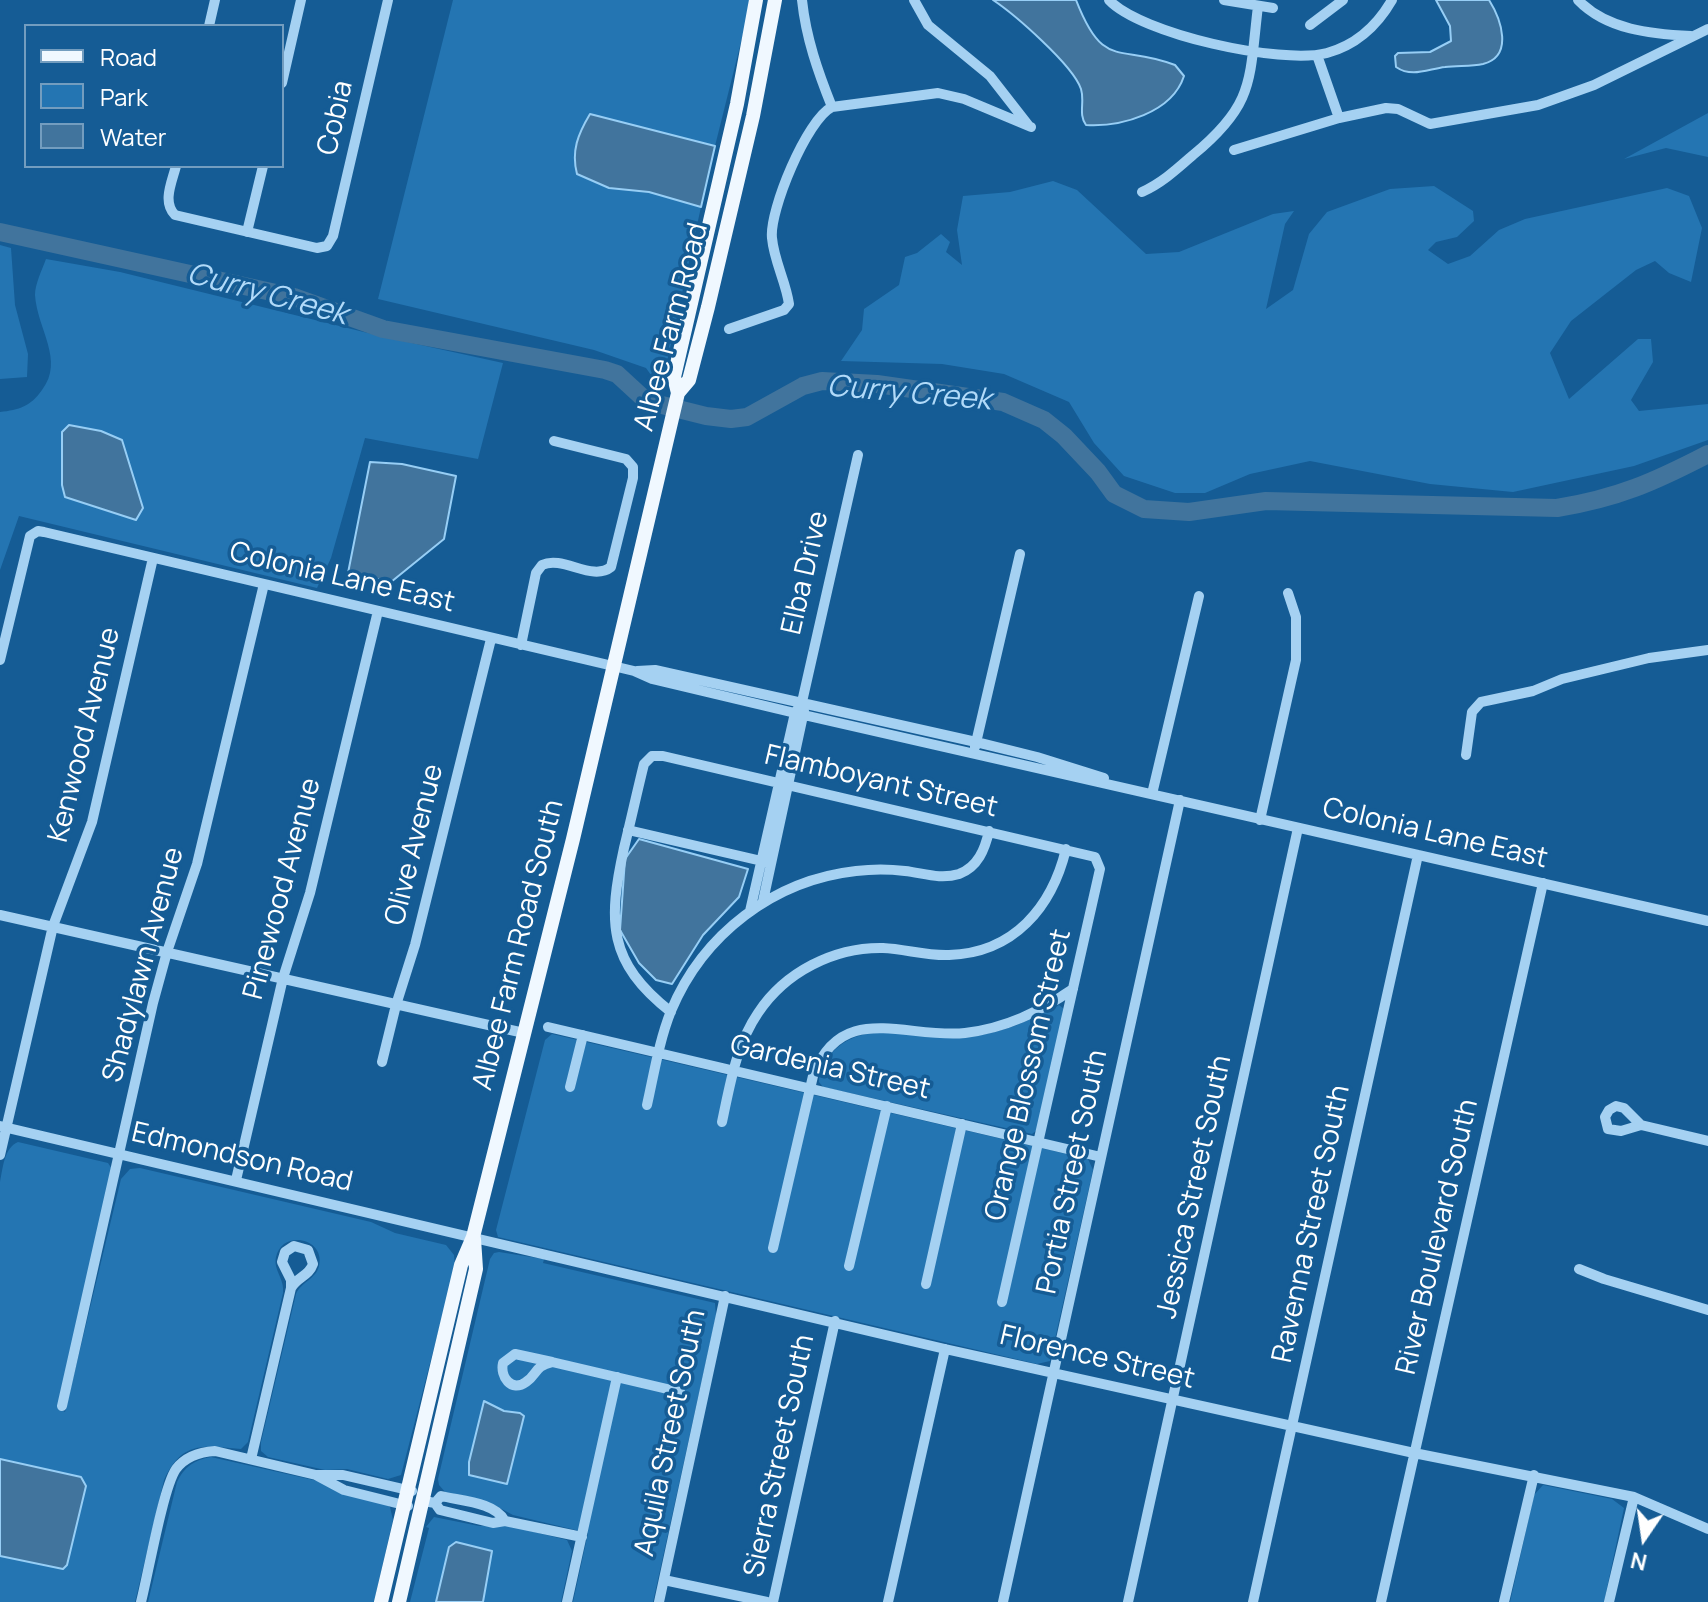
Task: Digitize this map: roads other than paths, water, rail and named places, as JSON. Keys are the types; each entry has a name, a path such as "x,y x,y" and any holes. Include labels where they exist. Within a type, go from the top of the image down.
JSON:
{"main road":[{"name":"Albee Farm Road","path":"613,666 678,393 674,377 737,104 756,0"},
{"name":"Albee Farm Road","path":"678,393 689,380 706,316 753,116 775,0"},
{"name":"Albee Farm Road South","path":"381,1602 461,1265 473,1237 613,666"},
{"name":"Albee Farm Road South","path":"399,1602 427,1502 476,1269 473,1237"}],"street":[{"path":"209,24 215,0"},
{"path":"284,74 301,0"},
{"name":"Cobia","path":"247,232 317,248 327,246 333,236 388,0"},
{"path":"802,0 813,58 832,107"},
{"path":"729,329 784,310 789,304 773,243 774,212 809,130 820,115 832,107 938,93 964,99 1031,127 990,76 928,25 914,0"},
{"path":"1109,0 1124,13 1145,23 1252,51 1289,56 1317,55 1339,49 1368,32 1392,0"},
{"path":"1224,0 1273,8"},
{"path":"1310,25 1343,0"},
{"path":"1578,0 1597,17 1624,27 1666,35 1695,36"},
{"path":"1142,192 1160,182 1227,124 1247,89 1258,6"},
{"path":"1234,150 1339,118 1389,108 1430,124 1538,105 1594,85 1708,29"},
{"path":"1317,55 1339,118"},
{"path":"176,168 169,206 173,214 247,232 263,168"},
{"path":"521,645 539,567 552,562 599,572 611,567 633,478 633,467 626,459 554,441"},
{"name":"Elba Drive","path":"766,862 858,455"},
{"name":"Colonia Lane East","path":"0,660 30,536 38,531 634,671 652,679 800,714 1708,921"},
{"path":"973,754 1020,554"},
{"name":"Kenwood Avenue","path":"0,1155 3,1126 53,926 92,822 153,558"},
{"name":"Shadylawn Avenue","path":"62,1406 167,952 205,837 264,584"},
{"path":"1260,820 1296,660 1296,617 1288,593"},
{"path":"1152,794 1199,596"},
{"name":"Pinewood Avenue","path":"236,1180 283,978 310,893 378,611"},
{"name":"Olive Avenue","path":"382,1062 415,945 491,639"},
{"path":"1466,755 1472,712 1481,702 1533,691 1562,679 1649,658 1708,650"},
{"name":"Colonia Lane East","path":"634,671 655,670 976,742 1051,761 1152,794"},
{"name":"Flamboyant Street","path":"628,830 644,764 652,756 663,756 1090,854 1098,859"},
{"name":"Portia Street South","path":"1003,1602 1180,800"},
{"name":"Jessica Street South","path":"1128,1602 1298,828"},
{"path":"671,1012 639,982 625,960 617,937 613,916 615,893 628,830 766,862"},
{"path":"647,1105 671,1012 701,959 750,911 763,901 809,881 857,871 895,870 939,876 960,873 978,860 989,831"},
{"path":"722,1122 746,1034 757,1013 774,993 824,959 852,950 883,948 953,955 1002,940 1022,927 1043,906 1059,876 1066,849"},
{"name":"Ravenna Street South","path":"1253,1602 1418,855"},
{"name":"Orange Blossom Street","path":"1002,1302 1100,869 1098,859"},
{"path":"763,901 766,862"},
{"path":"750,911 766,862"},
{"name":"River Boulevard South","path":"1381,1602 1543,883"},
{"path":"0,915 524,1033"},
{"path":"773,1248 810,1088 816,1067 827,1050 859,1029 876,1027 942,1034 995,1027 1032,1014 1073,989"},
{"name":"Gardenia Street","path":"548,1027 1101,1157"},
{"path":"570,1087 583,1035"},
{"path":"849,1266 887,1106"},
{"path":"926,1284 962,1124"},
{"path":"1641,1125 1708,1141"},
{"name":"Edmondson Road","path":"3,1126 473,1237"},
{"name":"Florence Street","path":"473,1237 945,1349 1414,1453 1634,1497 1708,1529"},
{"path":"1579,1269 1708,1310"},
{"path":"251,1459 291,1288"},
{"name":"Aquila Street South","path":"659,1602 725,1296"},
{"name":"Sierra Street South","path":"770,1602 835,1321"},
{"path":"888,1602 945,1349"},
{"path":"552,1362 537,1367 521,1385 511,1384 502,1373 503,1363 515,1354 552,1362 680,1392"},
{"path":"567,1602 617,1377"},
{"path":"141,1602 169,1484 176,1470 187,1459 208,1451 316,1475 362,1479 427,1502 440,1510 493,1523 505,1521 582,1537"},
{"path":"316,1475 358,1494 406,1497"},
{"path":"1504,1602 1534,1475"},
{"path":"358,1494 362,1479"},
{"path":"427,1502 441,1496 470,1503 500,1512 505,1521"},
{"path":"1609,1602 1634,1497"},
{"path":"467,1516 470,1503"},
{"path":"664,1580 770,1602"}],"water":[{"path":"993,0 1076,0 1086,23 1105,46 1175,65 1184,76 1169,100 1144,115 1114,123 1086,125 1082,117 1081,89 1076,79 1042,41"},
{"path":"1436,0 1489,0 1501,26 1502,36 1499,53 1493,60 1478,65 1414,72 1396,67 1395,56 1398,53 1430,52 1451,41 1450,26"},
{"path":"590,114 715,146 701,207 649,192 609,188 577,174 577,143"},
{"path":"69,425 101,431 122,440 143,508 136,520 65,497 62,485 62,432"},
{"path":"370,462 402,464 456,476 444,539 391,582 348,573"},
{"path":"639,839 748,869 739,897 703,935 672,984 656,980 639,963 620,930 625,859"},
{"path":"484,1401 524,1416 507,1484 469,1475 469,1462"},
{"path":"0,1459 81,1477 86,1486 67,1565 63,1569 0,1556"},
{"path":"456,1542 492,1551 483,1602 436,1602 449,1547"}],"waterway":[{"name":"Curry Creek","path":"0,232 294,297 383,329 605,370 617,374 642,397 654,403 706,416 747,417 803,386 822,381 877,384 1003,402 1044,420 1064,436 1114,494 1144,509 1189,512 1266,501 1557,508 1635,488 1708,454"}]}
